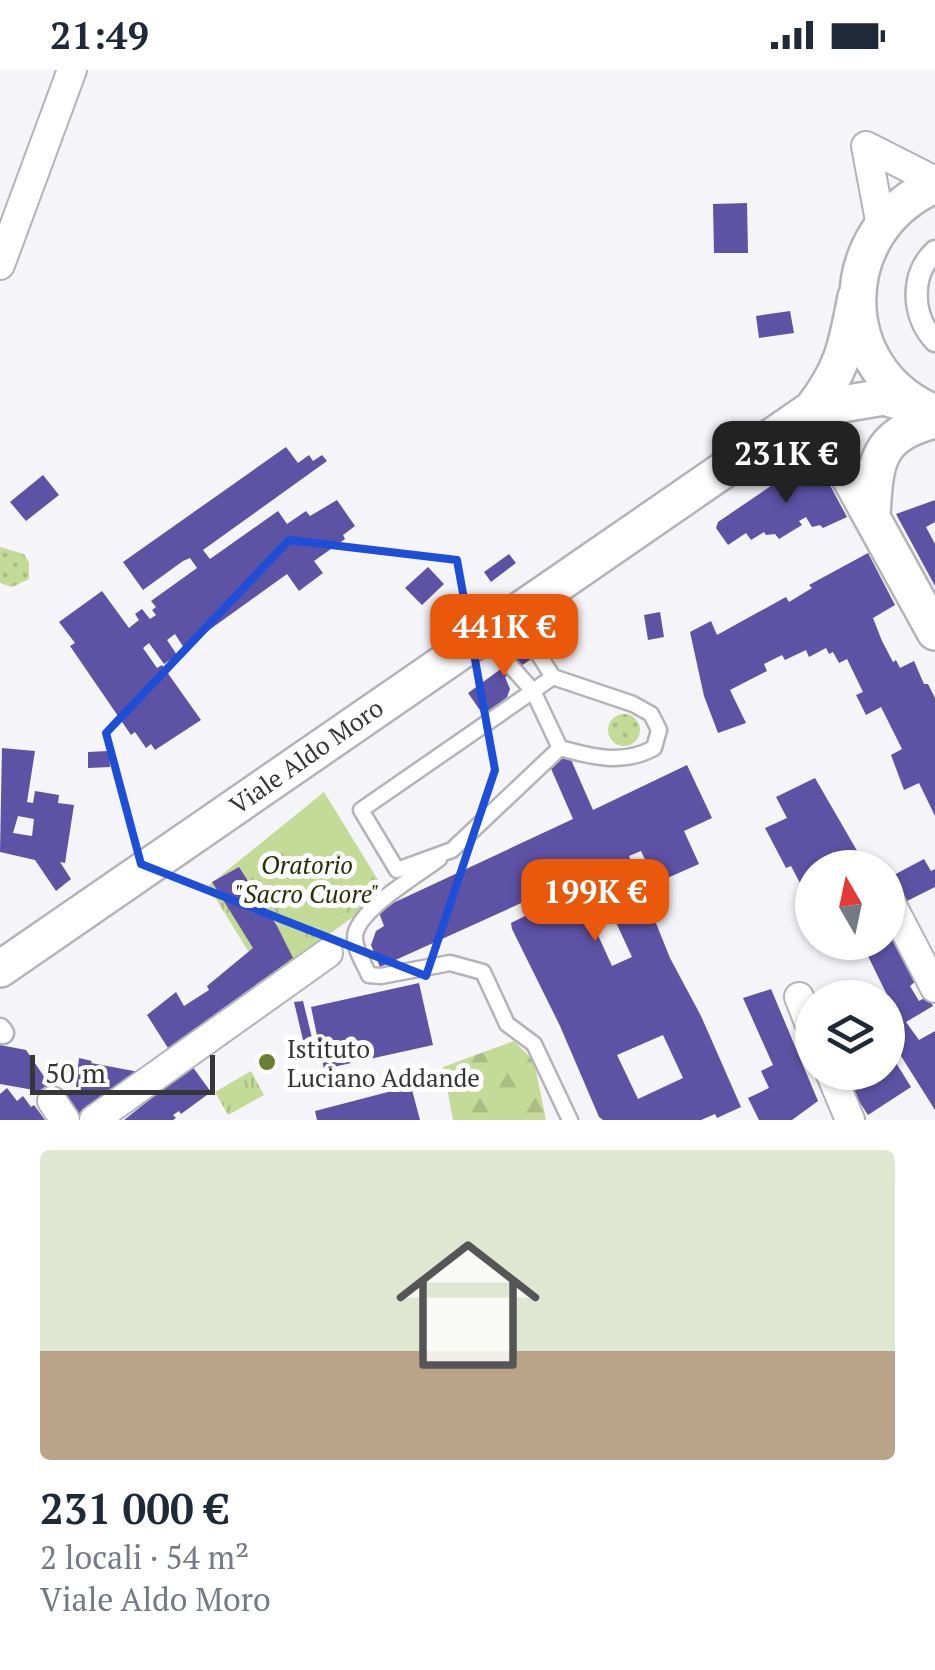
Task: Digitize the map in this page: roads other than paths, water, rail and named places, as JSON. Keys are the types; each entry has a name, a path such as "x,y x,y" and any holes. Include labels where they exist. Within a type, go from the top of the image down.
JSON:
{"street":[{"path":"0,265 72,70"},
{"path":"881,226 866,146 935,183"},
{"path":"881,226 915,194 935,183"},
{"name":"Viale Aldo Moro","path":"8,955 812,409 835,378 844,358 864,256 881,226"},
{"path":"935,250 918,280 916,306 926,331 935,341"},
{"path":"856,297 860,330 873,361 894,387 930,414 897,434 878,459 872,516"},
{"name":"Viale Aldo Moro","path":"812,409 884,397 930,414"},
{"path":"812,409 935,632"},
{"path":"905,931 935,988"},
{"path":"94,1120 328,953"},
{"path":"838,1090 850,1120"}],"lane":[{"path":"512,613 553,677 633,704 651,714 659,730 654,748 638,757 593,757 560,748"},
{"path":"482,634 534,691 560,748"},
{"path":"452,850 397,870 361,810 553,677"},
{"path":"560,748 452,850 374,907 356,926 354,941 369,975 450,963 483,972 508,1024 534,1044 570,1120"}],"place":[{"name":"Istituto Luciano Addande","path":"267,1062"}],"park label":[{"name":"Oratorio \"Sacro Cuore\"","path":"307,878"}]}
